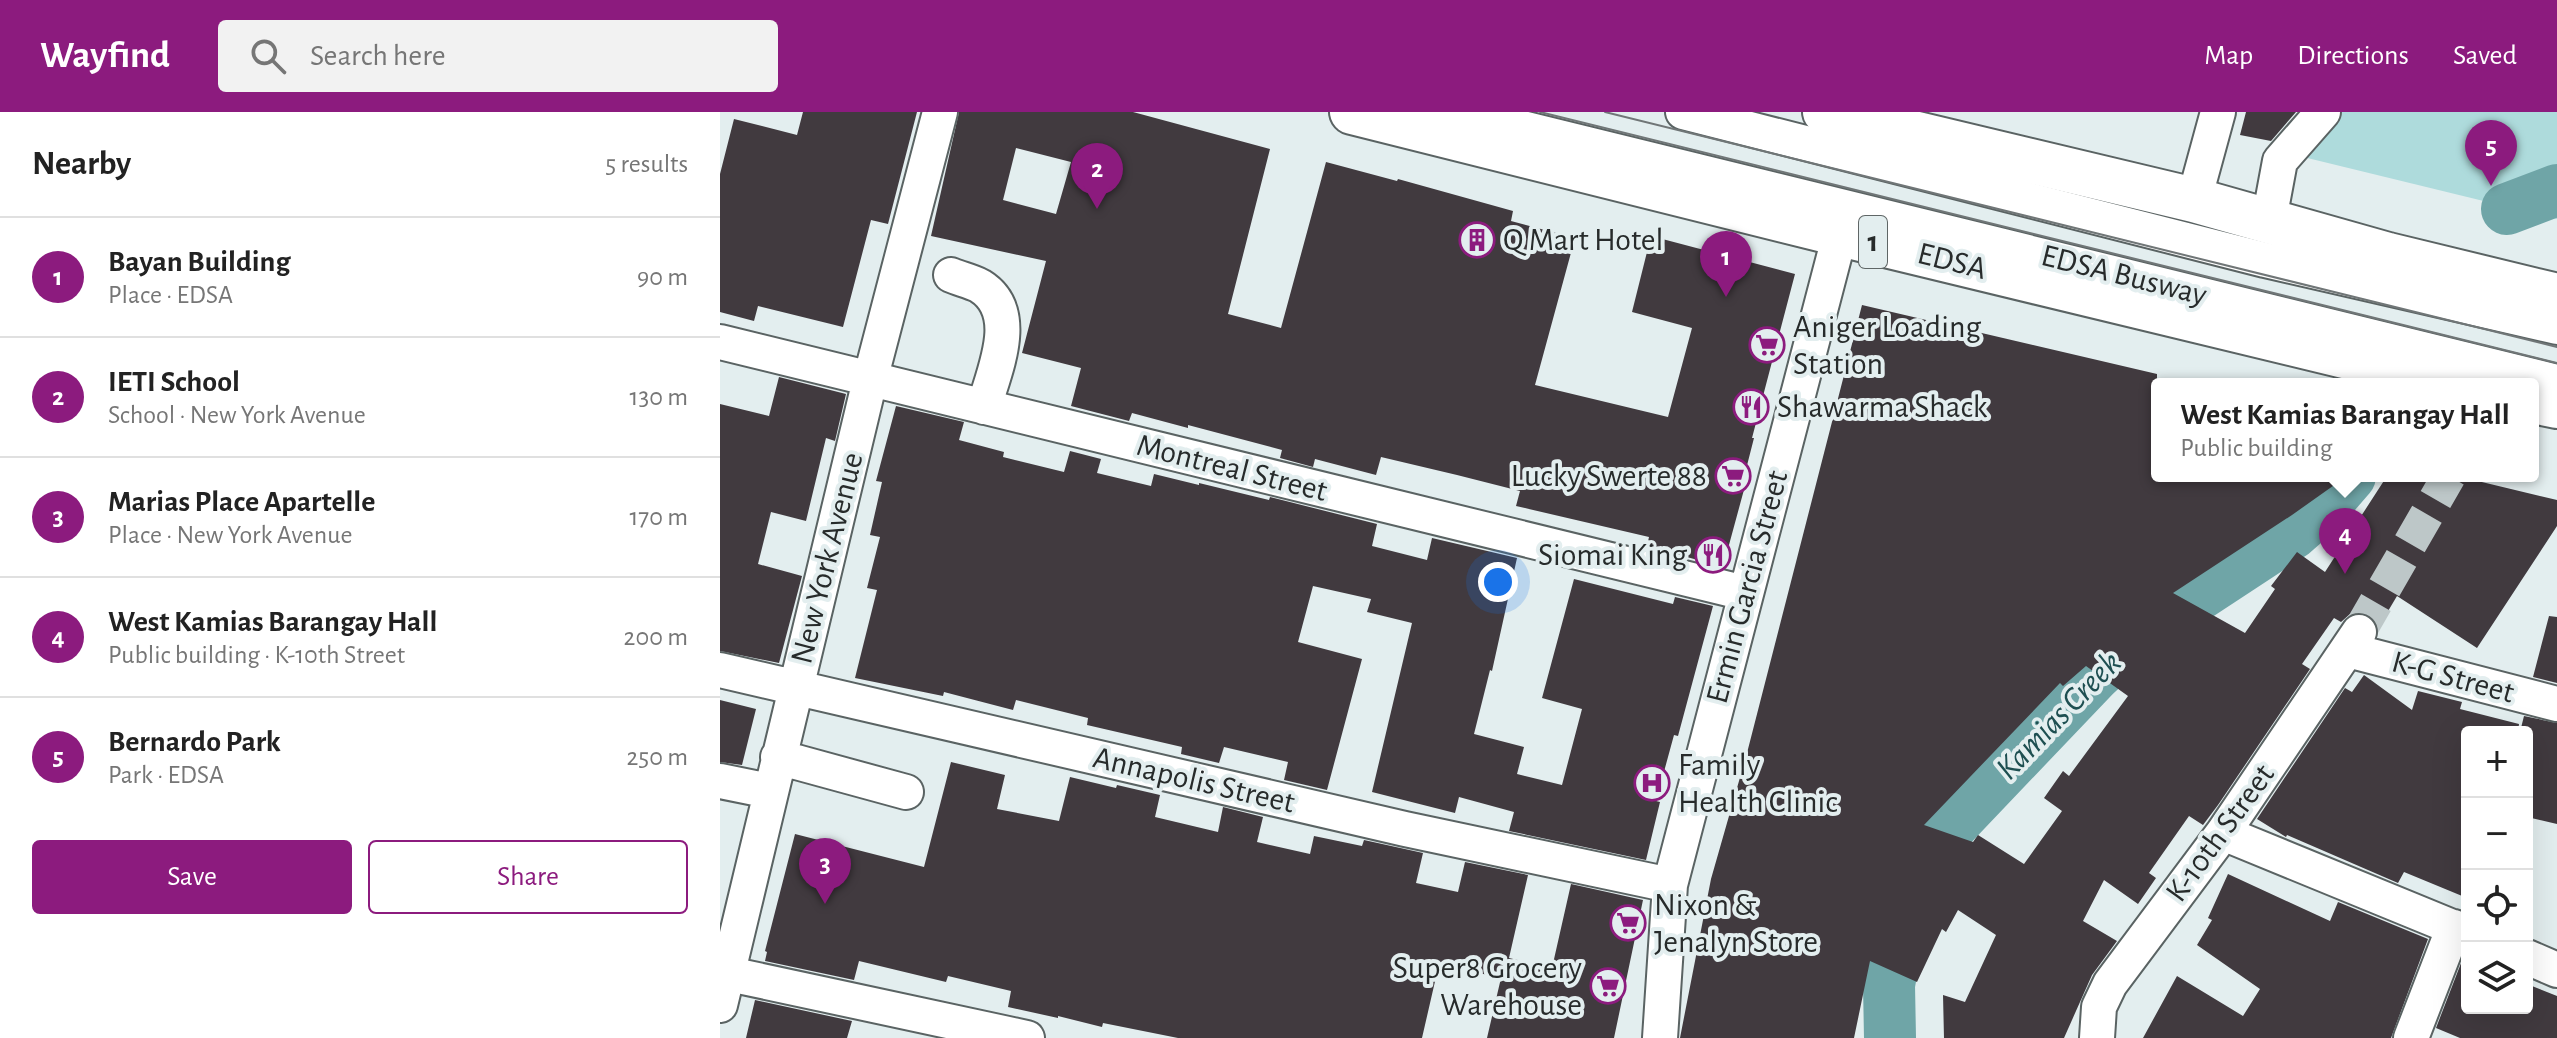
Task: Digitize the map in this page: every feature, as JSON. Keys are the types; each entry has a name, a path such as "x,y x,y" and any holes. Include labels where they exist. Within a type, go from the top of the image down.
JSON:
{"highway":[{"name":"EDSA","path":"1352,112 2434,378"},
{"path":"1854,116 2194,200 2388,255 2557,296"}],"street":[{"name":"New York Avenue","path":"723,984 870,380 940,112"},
{"name":"EDSA Busway","path":"1457,112 2557,382"},
{"name":"EDSA Busway","path":"1683,112 2265,260 2557,327"},
{"path":"2194,200 2218,112"},
{"path":"2269,220 2280,161 2323,112"},
{"name":"Ermin Garcia Street","path":"1660,1038 1670,885 1840,234"},
{"path":"951,275 980,287 995,301 1003,323 1002,342 984,407"},
{"name":"Montreal Street","path":"720,342 1745,593"},
{"path":"2395,369 2507,378"},
{"name":"K-G Street","path":"2354,641 2557,704"},
{"name":"K-10th Street","path":"2097,1038 2099,1007 2110,984 2223,833 2354,641"},
{"name":"Annapolis Street","path":"720,670 1405,829 1670,885"},
{"path":"778,757 906,792"},
{"path":"720,781 770,791"},
{"path":"2223,833 2460,930 2411,1038"},
{"path":"2533,960 2557,970"},
{"path":"723,984 1027,1038"}],"shaded area":[{"path":"2328,112 2557,112 2557,219 2291,154"}],"building":[{"path":"803,112 917,112 888,224 871,220 843,327 758,306 754,321 720,312 720,174 734,119 797,135"},
{"path":"959,112 1133,112 1270,149 1228,314 1281,328 1326,162 1513,211 1511,221 1575,238 1535,385 1668,417 1692,328 1632,312 1651,236 1795,274 1752,438 1742,485 1745,486 1723,567 1647,546 1649,537 1516,506 1520,491 1457,475 1381,457 1376,475 1315,459 1313,467 1280,458 1282,450 1188,425 1188,428 1132,413 1129,421 1071,406 1081,368 1022,353 1046,261 931,236","holes":["1016,148 1071,162 1056,214 1003,200"]},
{"path":"2246,112 2296,112 2271,141 2240,135"},
{"path":"1862,305 2157,374 2157,378 2151,378 2151,482 2339,482 2173,593 2245,633 2275,589 2271,586 2297,552 2325,572 2383,482 2482,482 2557,500 2557,526 2477,648 2397,596 2378,628 2371,616 2361,612 2350,614 2341,622 2334,618 2302,664 2310,669 2218,805 2203,825 2189,816 2149,873 2156,878 2138,904 2104,880 2083,921 2117,941 2092,975 2064,1038 1944,1038 1943,995 1965,1002 1996,935 1958,910 1946,932 1942,929 1917,982 1870,961 1854,1038 1680,1038 1711,879 1747,753","holes":["2086,666 2128,696 2069,776 2063,771 2044,798 2062,811 2024,864 1978,835 1973,842 1924,825 2060,683 2063,686"]},
{"path":"779,377 846,394 835,441 826,438 806,521 771,512 758,564 802,576 779,663 720,651 720,404 769,416"},
{"path":"896,406 964,422 959,440 1004,452 1003,457 1064,472 1070,451 1101,459 1097,473 1151,486 1154,474 1269,500 1270,497 1377,524 1372,546 1427,560 1432,538 1517,558 1492,671 1474,734 1524,747 1517,774 1562,785 1582,709 1542,698 1574,579 1673,604 1675,597 1713,606 1678,736 1674,735 1656,801 1660,802 1646,860 1509,831 1514,812 1459,797 1455,813 1372,792 1412,623 1367,612 1371,599 1313,586 1298,642 1362,659 1327,790 1284,780 1288,762 1224,747 1219,763 1181,754 1182,747 1087,725 1088,718 1016,700 1013,710 944,692 943,696 855,678 877,590 867,588 880,537 870,535 882,482 876,481"},
{"path":"2549,616 2557,617 2557,683 2533,677"},
{"path":"2364,675 2412,710 2418,691 2462,702 2460,709 2519,724 2461,726 2461,896 2404,872 2398,883 2286,837 2257,819 2345,688 2352,692"},
{"path":"720,700 756,709 742,765 720,762"},
{"path":"2524,716 2557,723 2557,824 2533,818 2533,726 2522,726"},
{"path":"951,762 1005,775 997,809 1059,821 1070,777 1160,795 1155,817 1218,832 1223,807 1263,817 1257,842 1310,854 1314,836 1362,846 1364,840 1423,853 1416,883 1458,892 1465,862 1528,875 1509,958 1552,968 1571,884 1643,900 1614,1038 1487,1038 1501,978 1439,964 1422,1038 1178,1038 1103,1023 1102,1027 1008,1007 1011,991 948,976 946,982 859,961 854,980 765,961 795,834 924,867"},
{"path":"2228,874 2330,921 2338,902 2428,939 2391,1038 2143,1038 2177,976 2243,1016 2260,989 2197,945 2212,920 2208,918"},
{"path":"2461,963 2461,1014 2533,1014 2533,986 2557,996 2557,1038 2460,1038 2436,1028"},
{"path":"755,1000 852,1021 847,1038 746,1038"}],"waterway":[{"name":"Kamias Creek","path":"2507,209 2557,190"},
{"name":"Kamias Creek","path":"1890,1038 1889,985 1898,933 1921,902 1950,827 2094,676 2139,634 2293,533 2325,505 2345,482"}],"tunnel":[{"path":"2359,632 2446,482"}],"tram line":[{"path":"1540,112 2557,363"},
{"path":"1605,112 2557,347"}],"place":[{"name":"Bernardo Park","path":"2491,186"},
{"name":"IETI School","path":"1097,209"},
{"name":"Q Mart Hotel","path":"1477,240"},
{"name":"Bayan Building","path":"1726,297"},
{"name":"Aniger Loading Station","path":"1767,345"},
{"name":"Shawarma Shack","path":"1751,407"},
{"name":"Lucky Swerte 88","path":"1733,476"},
{"name":"Siomai King","path":"1713,555"},
{"name":"West Kamias Barangay Hall","path":"2345,574"},
{"name":"Family Health Clinic","path":"1652,783"},
{"name":"Marias Place Apartelle","path":"825,904"},
{"name":"Nixon & Jenalyn Store","path":"1628,923"},
{"name":"Super8 Grocery Warehouse","path":"1608,986"}]}
